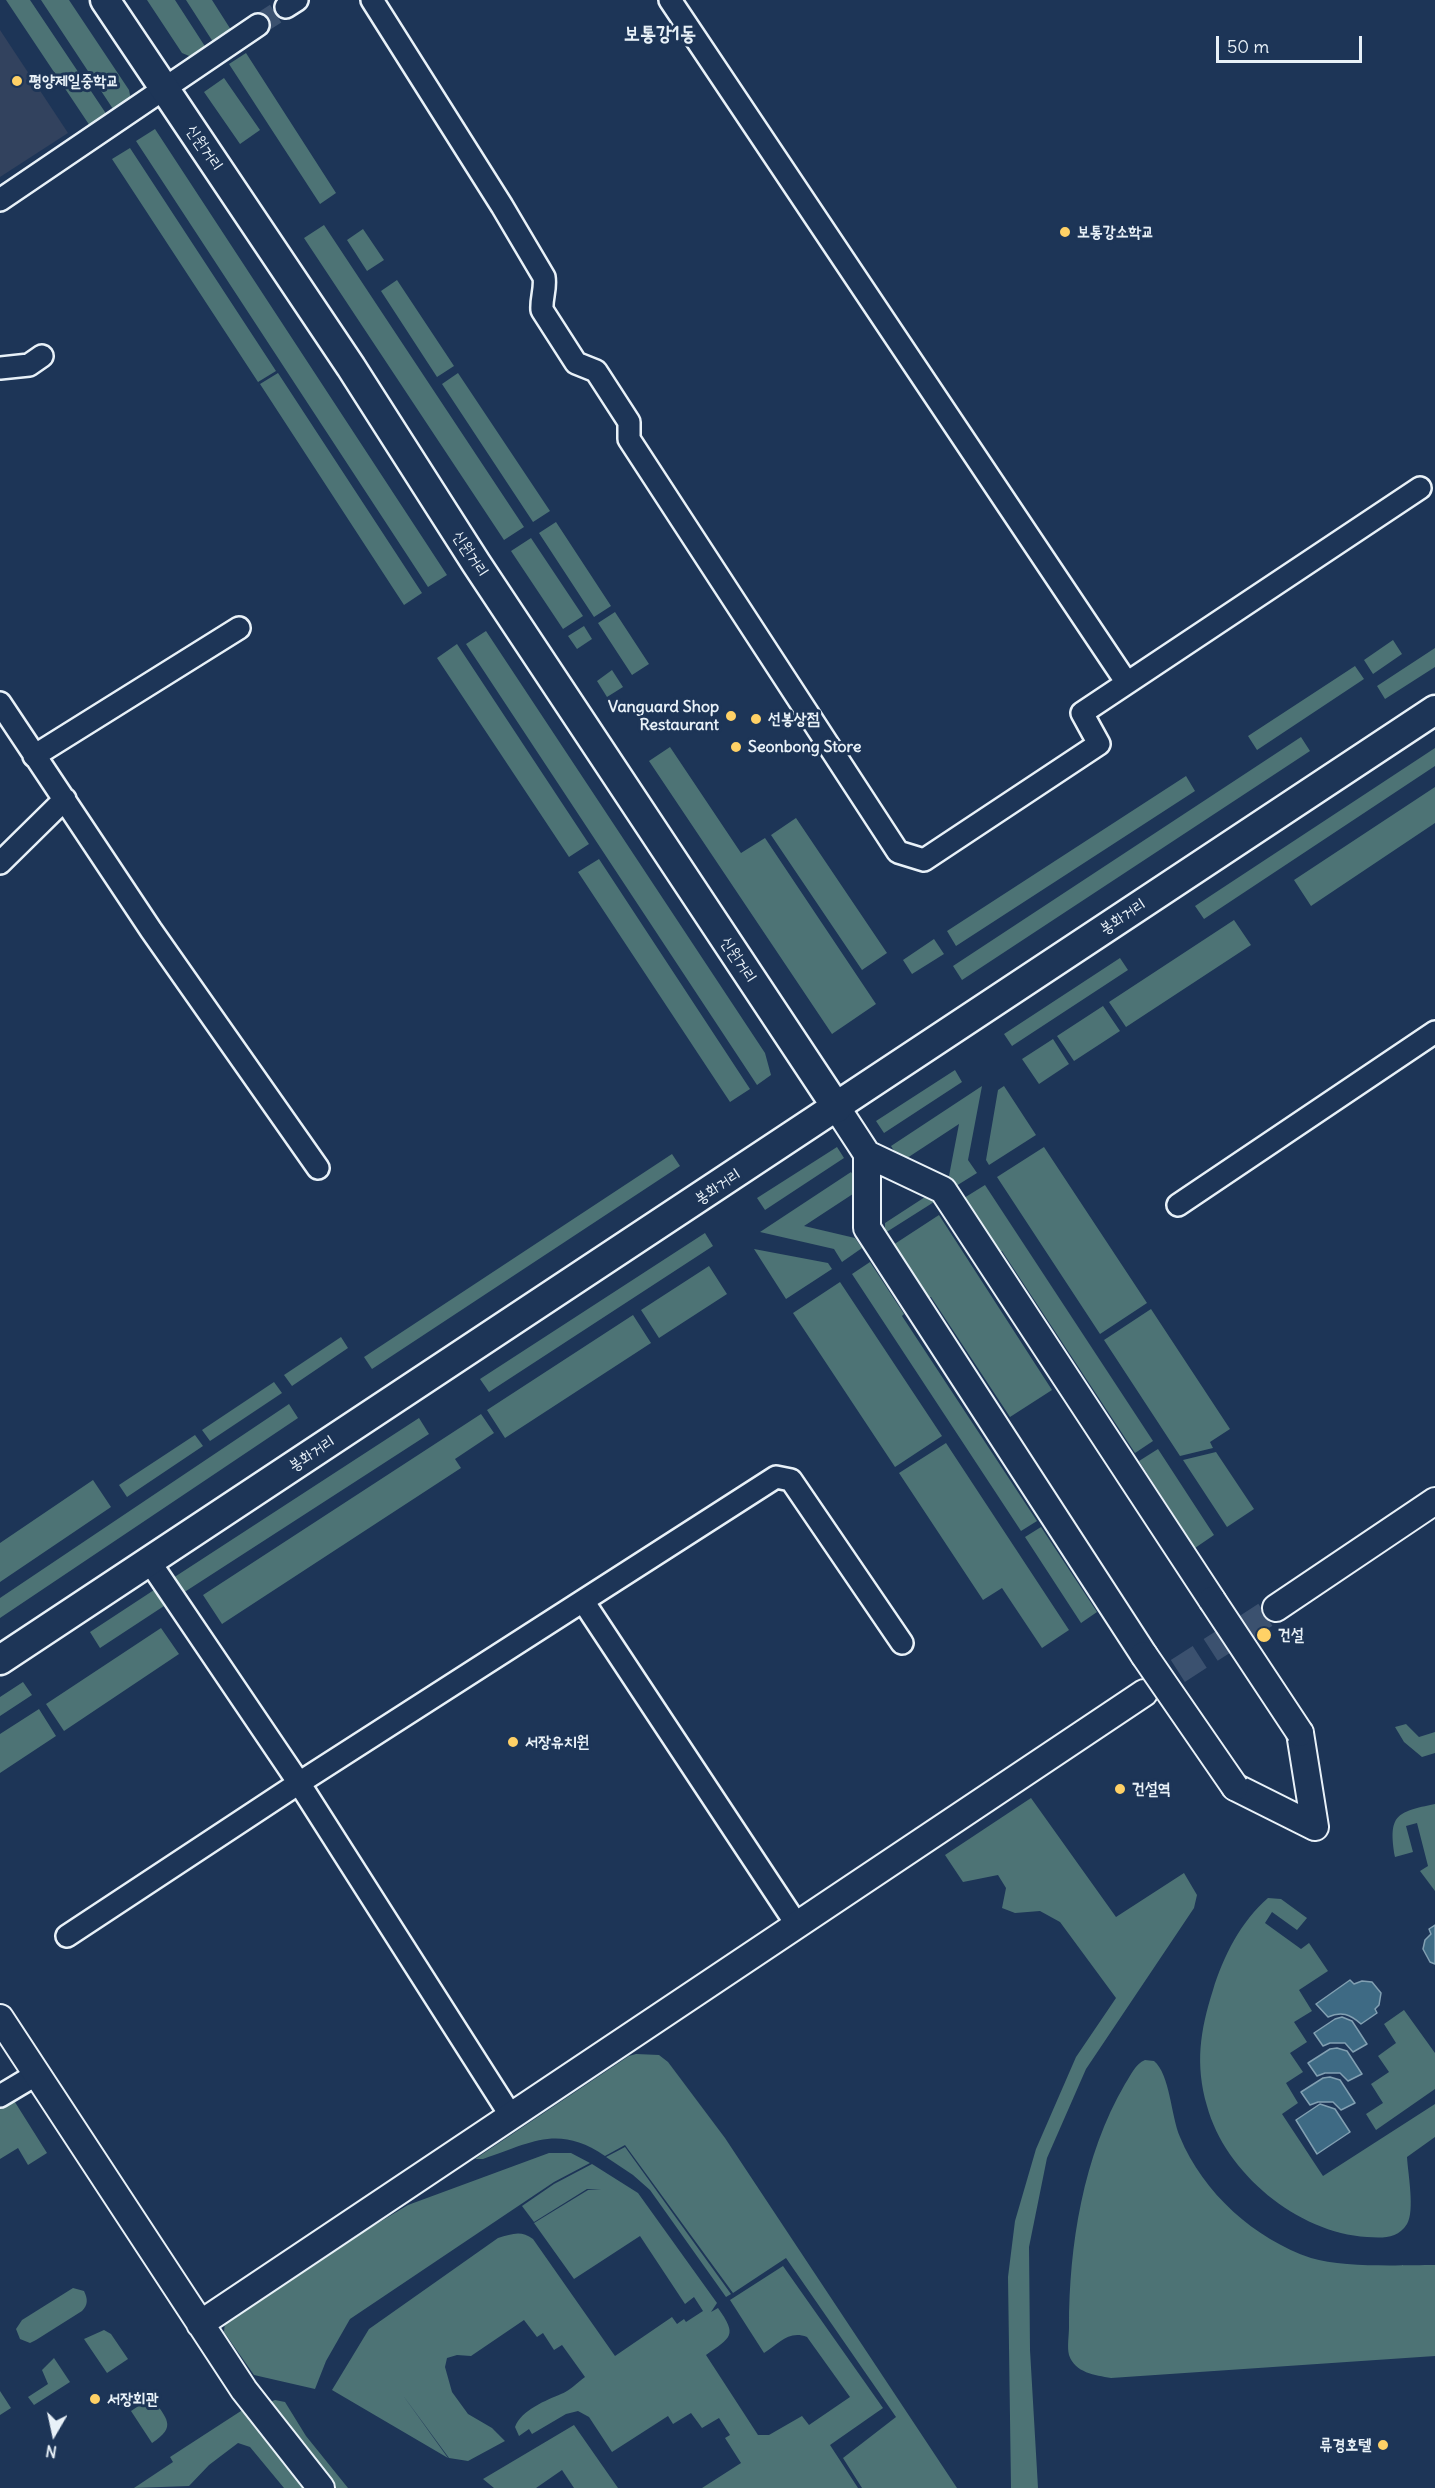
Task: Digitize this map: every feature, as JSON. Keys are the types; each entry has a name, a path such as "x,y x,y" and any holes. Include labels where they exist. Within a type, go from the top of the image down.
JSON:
{"main road":[{"name":"신원거리","path":"105,0 351,368 502,603 837,1108"},
{"name":"봉화거리","path":"0,1660 1435,710"}],"street":[{"path":"372,0 544,277 546,288 541,300 542,310 576,363 596,371 629,422 629,439 898,852 924,860 1099,744 1082,713 1420,488"},
{"path":"670,0 1127,683"},
{"path":"0,200 258,25"},
{"path":"0,368 29,365 42,356"},
{"path":"34,756 239,628"},
{"path":"0,703 151,930 318,1168"},
{"path":"0,863 65,799"},
{"path":"1178,1205 1435,1032"},
{"path":"837,1108 867,1154 943,1190 1300,1733 1315,1827 1235,1787 1144,1655 867,1228 867,1154"},
{"path":"68,1936 300,1783 776,1477 791,1480 902,1643"},
{"path":"1276,1608 1435,1501"},
{"path":"149,1560 300,1783 511,2116"},
{"path":"583,1601 797,1925"},
{"path":"200,2324 1144,1693"},
{"path":"0,2018 244,2390 321,2488"},
{"path":"0,2096 37,2074"}],"shaded area":[{"name":"평양제일중학교","path":"0,30 68,133 0,177"},
{"path":"1435,1925 1435,1964 1430,1962 1423,1949 1425,1940 1431,1934 1429,1929"},
{"path":"1350,1980 1354,1984 1362,1981 1372,1982 1381,1993 1379,2005 1375,2009 1377,2013 1361,2024 1345,2014 1328,2017 1316,2004"},
{"path":"1342,2017 1352,2021 1367,2044 1353,2052 1345,2043 1330,2043 1323,2046 1314,2033"},
{"path":"1337,2048 1347,2051 1362,2074 1348,2081 1340,2073 1325,2073 1317,2076 1308,2063 1330,2049"},
{"path":"1330,2077 1340,2080 1355,2103 1341,2110 1333,2102 1318,2102 1310,2105 1301,2092 1323,2078"},
{"path":"1320,2104 1335,2109 1350,2132 1317,2154 1296,2120"}],"green space":[{"path":"6,0 30,0 109,118 92,129"},
{"path":"41,0 69,0 129,90 131,100 115,112"},
{"path":"147,0 175,0 208,51 194,58 182,53"},
{"path":"186,0 212,0 233,33 215,45"},
{"path":"246,53 336,193 320,204 229,64"},
{"path":"224,78 260,130 240,144 204,92"},
{"path":"155,129 447,575 428,587 136,141"},
{"path":"130,148 276,371 258,382 112,159"},
{"path":"324,225 524,527 504,540 304,238"},
{"path":"363,229 384,260 367,271 347,240"},
{"path":"397,280 454,366 437,377 381,291"},
{"path":"278,373 422,593 404,605 260,384"},
{"path":"458,373 550,511 533,522 442,384"},
{"path":"556,522 611,606 594,617 539,533"},
{"path":"531,538 583,616 563,629 511,551"},
{"path":"615,612 649,664 632,675 598,623"},
{"path":"584,626 592,639 577,649 568,636"},
{"path":"486,631 765,1053 771,1075 757,1085 466,644"},
{"path":"1393,640 1402,654 1373,674 1364,660"},
{"path":"457,644 589,844 569,857 437,658"},
{"path":"1435,648 1435,667 1385,699 1377,686"},
{"path":"1355,666 1364,679 1257,750 1248,736"},
{"path":"612,670 623,687 607,697 597,681"},
{"path":"1301,737 1310,751 962,980 953,966"},
{"path":"670,747 741,853 765,838 876,1004 832,1034 649,761"},
{"path":"1435,748 1435,766 1204,919 1195,906"},
{"path":"1186,776 1195,791 956,946 947,931"},
{"path":"1435,787 1435,823 1311,906 1294,880"},
{"path":"796,818 887,953 862,970 771,835"},
{"path":"599,859 750,1089 730,1102 578,872"},
{"path":"1234,920 1251,945 1126,1027 1109,1002"},
{"path":"934,939 944,954 912,974 903,960"},
{"path":"1120,958 1128,970 1012,1046 1004,1034"},
{"path":"1103,1006 1120,1031 1074,1061 1057,1036"},
{"path":"1053,1039 1069,1064 1039,1084 1022,1059"},
{"path":"955,1070 962,1082 884,1133 876,1121"},
{"path":"982,1086 968,1160 977,1173 956,1186 949,1176 959,1124 901,1162 891,1146"},
{"path":"1004,1086 1036,1135 989,1165 986,1160 998,1090"},
{"path":"837,1147 844,1158 765,1210 757,1198"},
{"path":"1044,1147 1147,1303 1100,1334 997,1177"},
{"path":"672,1154 680,1166 372,1369 364,1357"},
{"path":"851,1172 862,1188 804,1226 855,1238 862,1248 842,1262 834,1249 760,1232"},
{"path":"985,1185 1153,1441 1135,1453 1002,1251 1000,1252 964,1198"},
{"path":"925,1197 934,1202 885,1233 885,1223"},
{"path":"939,1215 1052,1390 1010,1417 931,1297 928,1298 893,1245"},
{"path":"705,1233 713,1246 489,1392 480,1379"},
{"path":"754,1249 828,1263 832,1269 786,1299"},
{"path":"870,1262 904,1314 902,1316 1037,1521 1021,1531 852,1274"},
{"path":"709,1266 727,1294 659,1338 641,1310"},
{"path":"840,1282 942,1436 895,1467 793,1313"},
{"path":"1151,1309 1230,1429 1210,1442 1213,1448 1180,1456 1104,1340"},
{"path":"633,1315 651,1343 505,1438 487,1410"},
{"path":"341,1337 348,1348 292,1386 284,1375"},
{"path":"274,1382 282,1393 210,1441 202,1430"},
{"path":"289,1404 298,1418 0,1618 0,1598"},
{"path":"481,1414 494,1433 455,1459 461,1468 222,1624 203,1595"},
{"path":"419,1418 429,1434 183,1593 173,1578"},
{"path":"195,1435 203,1446 127,1497 119,1485"},
{"path":"946,1443 1069,1630 1042,1648 1002,1588 983,1600 899,1473"},
{"path":"1158,1449 1214,1535 1195,1548 1139,1461"},
{"path":"1216,1452 1254,1509 1227,1527 1183,1460"},
{"path":"93,1480 111,1507 0,1582 0,1543"},
{"path":"1041,1527 1097,1612 1081,1623 1025,1537"},
{"path":"154,1590 164,1606 100,1648 90,1632"},
{"path":"161,1628 179,1654 64,1731 46,1704"},
{"path":"23,1682 32,1695 0,1716 0,1697"},
{"path":"39,1709 56,1736 0,1773 0,1734"},
{"path":"1406,1724 1419,1737 1435,1732 1435,1753 1422,1757 1404,1742 1395,1727"},
{"path":"1031,1798 1116,1917 1184,1873 1197,1895 1194,1908 1086,2069 1047,2158 1029,2247 1030,2350 1038,2488 1011,2488 1008,2277 1015,2221 1036,2149 1076,2057 1116,1998 1060,1922 1040,1911 1015,1913 1002,1908 1006,1888 998,1875 963,1882 945,1855"},
{"path":"1435,1804 1435,1891 1420,1871 1428,1866 1417,1823 1406,1826 1413,1852 1395,1857 1393,1832 1394,1824 1403,1813"},
{"path":"1268,1898 1281,1899 1307,1918 1297,1930 1272,1912 1265,1923 1301,1949 1309,1943 1328,1971 1299,1990 1312,2011 1294,2022 1307,2042 1290,2053 1303,2072 1286,2083 1298,2103 1282,2114 1323,2176 1435,2104 1435,2137 1407,2157 1411,2210 1407,2224 1394,2235 1373,2237 1341,2233 1315,2224 1291,2211 1247,2176 1216,2131 1207,2106 1201,2076 1202,2034 1205,2020 1217,1978 1234,1940 1249,1917"},
{"path":"1404,2010 1435,2053 1435,2089 1376,2130 1366,2114 1383,2103 1371,2084 1389,2072 1378,2056 1396,2043 1384,2024"},
{"path":"659,2055 668,2062 725,2138 957,2488 862,2488 843,2458 896,2417 786,2258 733,2293 625,2145 605,2156 588,2146 573,2141 544,2140 483,2159 475,2159 629,2056"},
{"path":"1145,2060 1154,2061 1164,2075 1180,2137 1202,2177 1233,2211 1251,2226 1290,2250 1324,2261 1372,2265 1435,2265 1435,2356 1111,2378 1086,2372 1076,2366 1069,2355 1068,2345 1072,2265 1081,2202 1099,2141 1111,2112 1134,2070"},
{"path":"13,2099 47,2153 28,2165 18,2148 0,2159 0,2106"},
{"path":"625,2147 731,2294 726,2297 650,2190 633,2175 606,2157"},
{"path":"549,2153 571,2153 590,2163 554,2182 350,2319 326,2361 315,2389 254,2375 224,2332 225,2321 235,2309 408,2205"},
{"path":"592,2164 638,2193 717,2303 711,2312 718,2308 728,2325 729,2335 726,2340 706,2355 758,2435 769,2435 802,2416 809,2425 850,2397 807,2337 794,2335 764,2353 730,2300 783,2266 883,2408 830,2445 858,2488 702,2488 741,2463 725,2438 730,2435 719,2418 702,2428 691,2413 673,2424 668,2416 612,2452 589,2417 578,2411 566,2414 532,2434 529,2429 519,2436 515,2427 523,2416 535,2406 567,2391 585,2377 562,2345 554,2350 543,2333 537,2337 524,2320 471,2356 457,2355 447,2358 445,2367 452,2392 468,2414 492,2428 505,2441 468,2461 449,2458 402,2394 448,2458 332,2390 369,2329 498,2238 512,2234 524,2234 533,2239 615,2356 672,2317 677,2324 684,2319 686,2322 703,2311 694,2297 685,2304 640,2236 574,2279 534,2223 588,2190 601,2190 587,2189 534,2222 522,2206 554,2184"},
{"path":"73,2288 84,2291 87,2299 82,2311 30,2343 20,2339 16,2329 22,2320"},
{"path":"104,2330 111,2334 128,2359 107,2373 84,2339"},
{"path":"54,2358 70,2382 34,2405 28,2397 48,2384 42,2370"},
{"path":"0,2391 11,2408 0,2415"},
{"path":"152,2397 165,2417 167,2427 165,2432 152,2443 131,2411"},
{"path":"275,2400 285,2402 306,2436 348,2488 331,2488 270,2402"},
{"path":"244,2409 306,2488 284,2488 250,2447 238,2443 209,2465 189,2486 134,2488 173,2462 170,2457"},
{"path":"574,2425 618,2488 574,2488 562,2470 536,2488 494,2488 483,2479"}],"tunnel":[{"path":"258,25 286,7"},
{"path":"1145,1692 1276,1608"}],"place":[{"name":"평양제일중학교","path":"17,81"},
{"name":"보통강소학교","path":"1065,232"},
{"name":"Vanguard Shop Restaurant","path":"731,716"},
{"name":"선봉상점","path":"756,719"},
{"name":"Seonbong Store","path":"736,747"},
{"name":"건설","path":"1264,1635"},
{"name":"서장유치원","path":"513,1742"},
{"name":"건설역","path":"1120,1789"},
{"name":"서장회관","path":"95,2399"},
{"name":"류경호텔","path":"1383,2445"}],"district":[{"name":"보통강1동","path":"660,34"}]}
